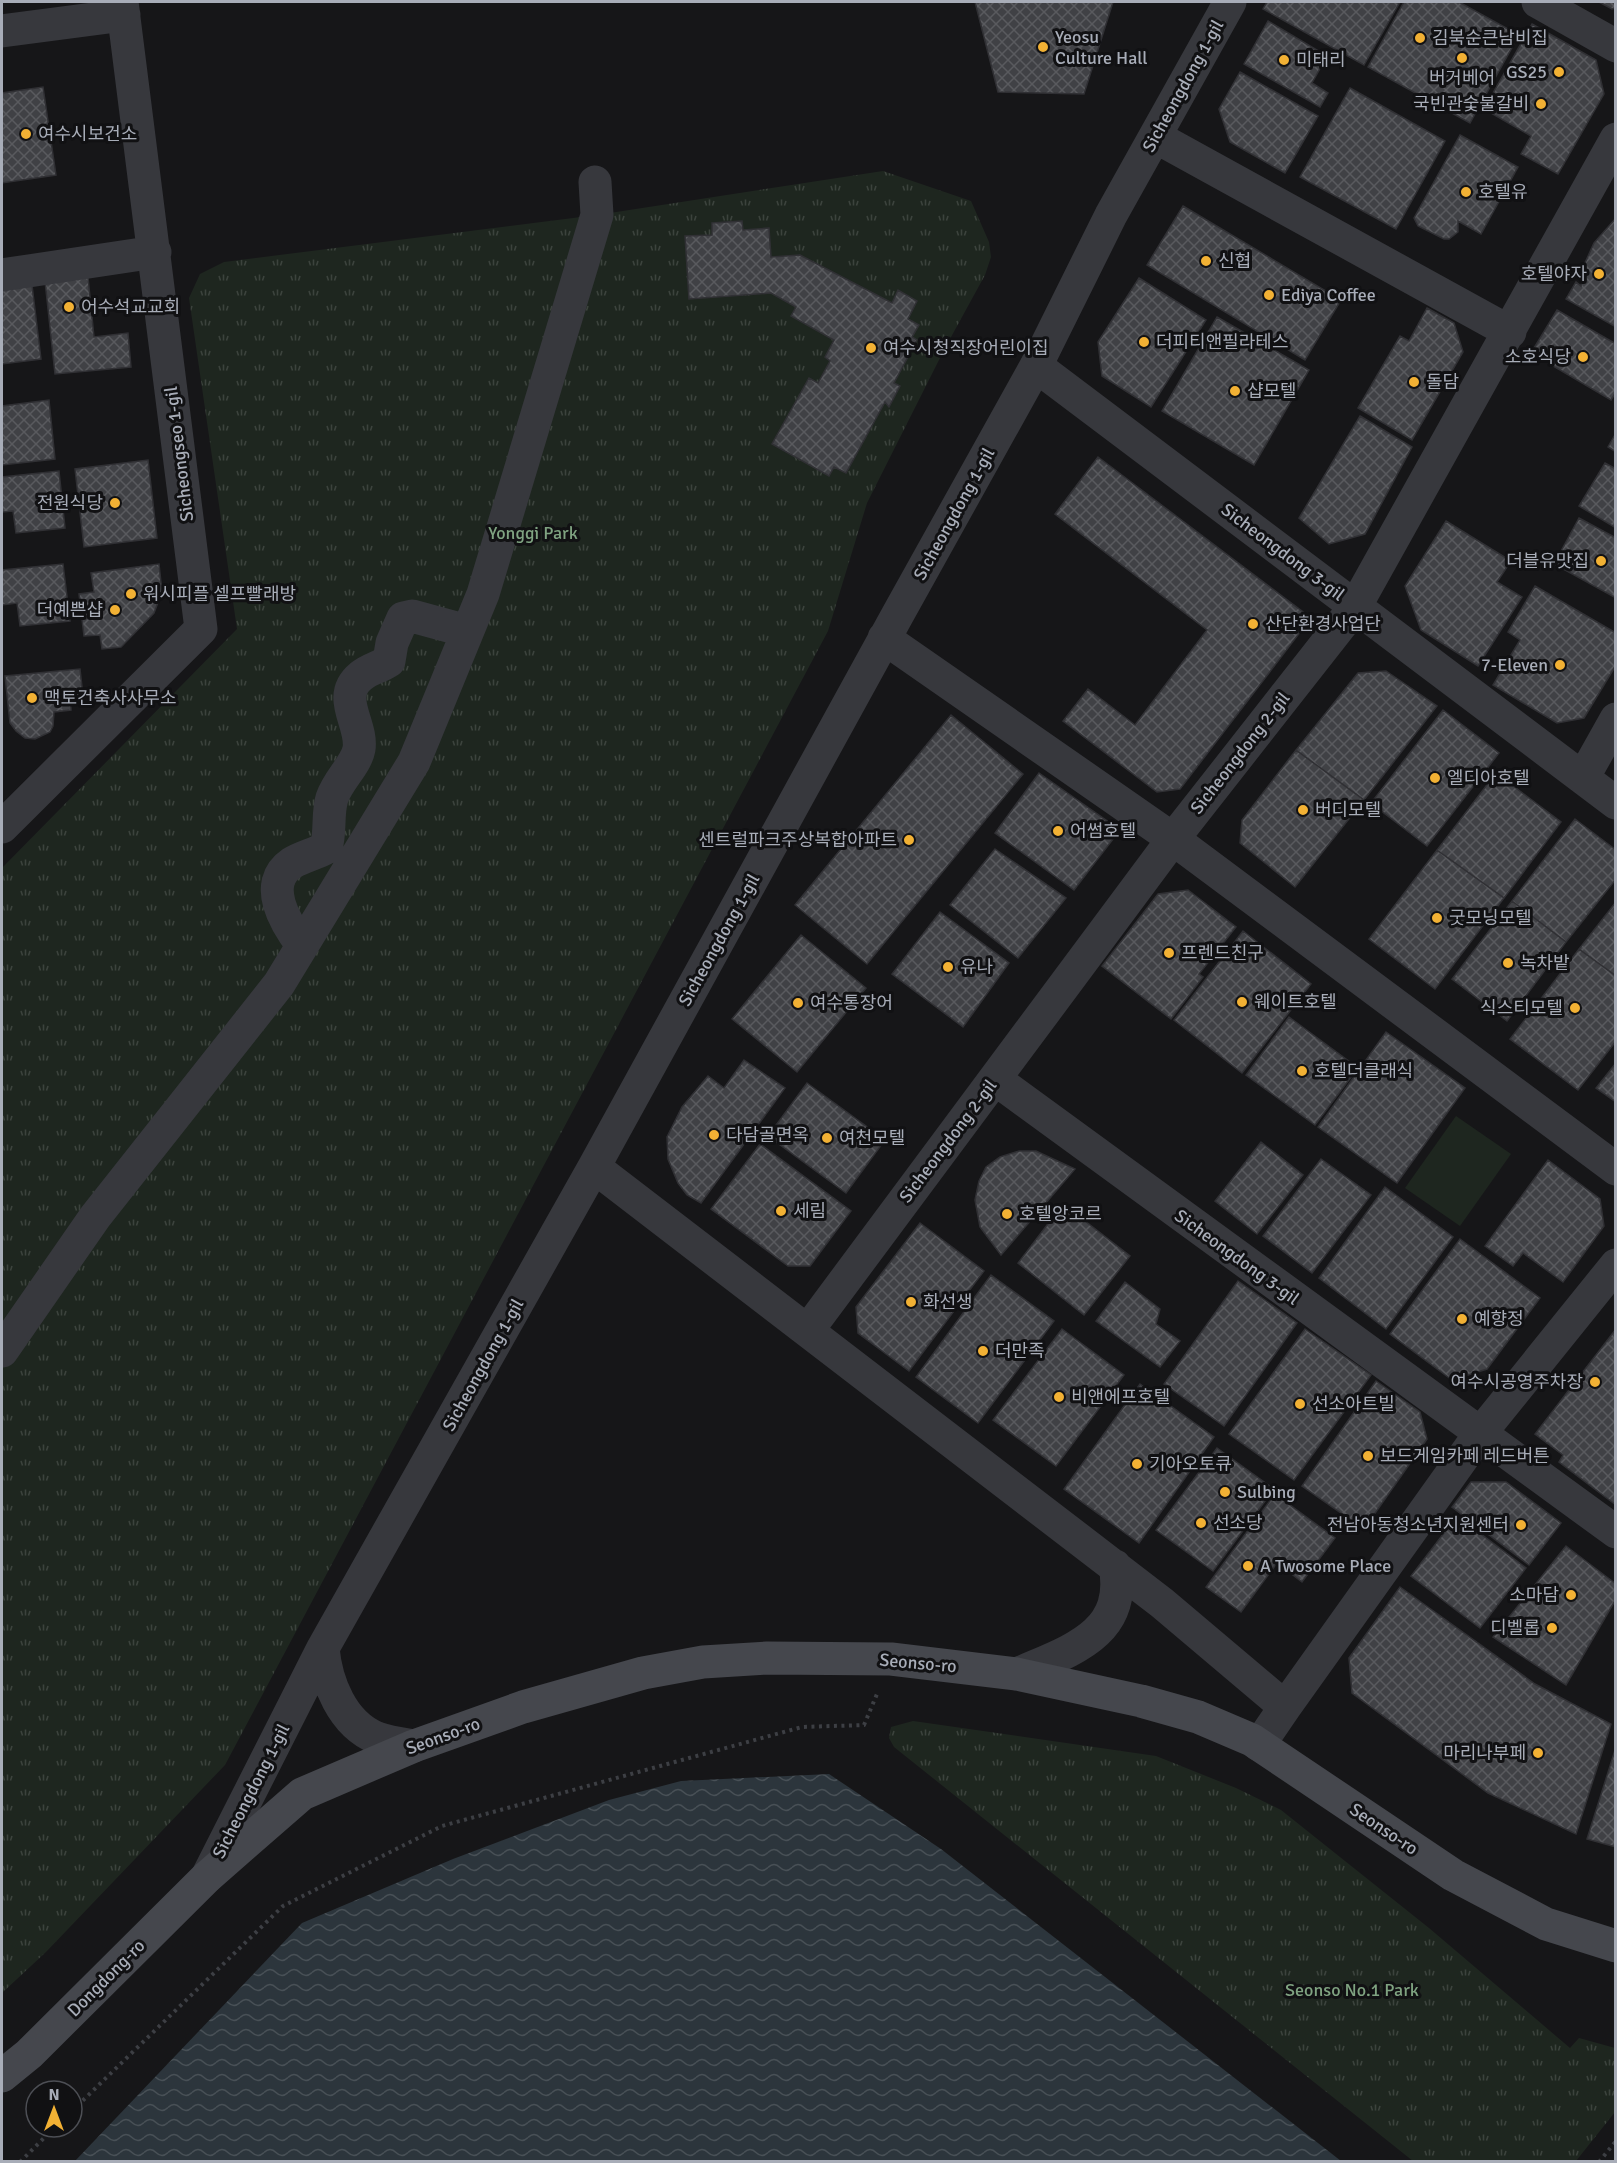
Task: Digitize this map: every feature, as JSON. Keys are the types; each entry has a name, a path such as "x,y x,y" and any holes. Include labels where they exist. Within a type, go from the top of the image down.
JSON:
{"street":[{"name":"Sicheongdong 1-gil","path":"207,1877 323,1648 594,1167 1036,366 1110,215 1230,2"},
{"path":"1538,2 1616,46"},
{"path":"2,31 123,8"},
{"name":"Sicheongseo 1-gil","path":"2,827 201,629 123,8"},
{"path":"1156,137 1510,332"},
{"name":"Sicheongdong 2-gil","path":"808,1330 1173,839 1355,606 1616,139"},
{"path":"2,1351 95,1217 279,984 414,762 483,594 597,215 595,182"},
{"path":"2,274 155,252"},
{"name":"Sicheongdong 3-gil","path":"1036,366 1616,803"},
{"path":"302,945 284,922 277,897 280,876 292,863 326,848 331,800 338,783 355,761 359,749 359,735 354,724 349,699 352,685 369,670 389,661 392,643 403,618 412,616 467,631"},
{"path":"884,638 1173,839 1616,1169"},
{"path":"1583,778 1616,719"},
{"name":"Sicheongdong 3-gil","path":"995,1079 1616,1533"},
{"path":"594,1167 1162,1602 1285,1707"},
{"path":"1259,1745 1479,1435 1616,1265"},
{"path":"1017,1674 1074,1649 1104,1624 1116,1604 1118,1593 1115,1566"},
{"path":"323,1648 331,1686 344,1710 357,1725 376,1738 414,1746"},
{"name":"Seonso-ro","path":"207,1877 302,1794 414,1746 523,1707 643,1673 703,1662 767,1658 891,1659 1017,1674 1186,1714 1259,1745 1453,1875 1546,1923 1616,1946"},
{"name":"Dongdong-ro","path":"2,2076 29,2054 207,1877"}],"path":[{"path":"84,2099 283,1906 442,1826 802,1727 864,1725 891,1659"},
{"path":"20,2162 43,2139"},
{"path":"1599,2162 1616,2141"}],"green space":[{"name":"Yonggi Park","path":"883,171 971,201 989,242 991,257 985,275 945,348 867,503 828,631 225,1765 46,1952 2,1993 2,868 237,629 189,298 200,274 224,262 597,215"},
{"path":"1456,1116 1511,1154 1460,1226 1405,1188"},
{"name":"Seonso No.1 Park","path":"913,1721 1156,1756 1236,1788 1281,1810 1429,1928 1570,2048 1579,2038 1615,2048 1615,2112 1576,2161 1413,2161 894,1747 889,1738 891,1727"}],"water":[{"path":"829,1774 941,1849 1341,2161 75,2161 302,1923 453,1859 609,1800 681,1781"}],"building":[{"name":"Yeosu Culture Hall","path":"975,2 1113,2 1084,94 998,92"},
{"path":"1267,2 1400,2 1364,65 1263,9"},
{"path":"1404,2 1459,2 1519,35 1470,123 1368,67"},
{"path":"1599,2 1616,2 1616,8 1612,9"},
{"path":"1268,21 1327,56 1312,83 1328,93 1320,107 1244,64"},
{"path":"1532,24 1596,60 1604,94 1558,174 1521,154 1531,136 1484,109"},
{"path":"1240,72 1318,116 1285,173 1230,142 1219,109"},
{"name":"여수시보건소","path":"43,87 56,175 2,183 2,93"},
{"path":"1350,88 1445,141 1396,229 1300,177"},
{"name":"호텔유","path":"1460,135 1518,167 1481,234 1458,221 1458,232 1449,239 1444,239 1418,226 1414,218"},
{"path":"1183,206 1341,300 1305,360 1147,265"},
{"name":"호텔야자","path":"1616,218 1616,327 1566,299 1576,282 1581,286 1584,265 1594,243"},
{"name":"여수시청직장어린이집","path":"742,221 743,230 769,228 771,257 800,255 892,303 898,290 917,301 908,319 919,325 912,337 917,340 894,383 900,386 889,407 885,402 846,473 834,467 829,476 772,444 809,378 818,383 830,361 825,357 834,340 791,316 796,307 771,293 689,299 685,236 712,235 712,223"},
{"name":"어수석교교회","path":"88,277 94,337 128,333 131,367 55,374 45,281"},
{"path":"1139,278 1206,320 1151,407 1102,376 1098,342"},
{"path":"32,285 41,359 2,364 2,289"},
{"path":"1427,308 1454,323 1463,352 1412,440 1358,408 1400,336 1409,341"},
{"path":"1557,310 1616,344 1616,392 1611,400 1531,353"},
{"name":"샵모텔","path":"1217,317 1309,370 1254,465 1162,411"},
{"path":"49,400 55,459 2,465 2,406"},
{"path":"1360,416 1412,447 1365,534 1329,544 1299,518"},
{"path":"1616,433 1616,452 1608,447"},
{"name":"산단환경사업단","path":"1098,457 1311,618 1180,789 1157,792 1063,721 1088,689 1135,725 1207,630 1055,514"},
{"path":"148,460 157,538 84,547 75,469"},
{"path":"1605,463 1616,469 1616,528 1579,506"},
{"path":"59,471 65,528 16,533 13,511 2,512 2,477"},
{"path":"1579,518 1616,538 1616,598 1554,564"},
{"path":"1446,521 1511,561 1497,582 1522,597 1478,666 1421,630 1405,586"},
{"path":"63,564 70,621 20,626 17,603 2,605 2,570"},
{"path":"159,564 162,592 154,613 121,647 102,649 100,635 84,636 79,594 94,592 91,573"},
{"path":"1535,586 1616,633 1616,665 1584,718 1557,723 1493,685 1520,640 1508,632"},
{"path":"80,669 83,696 70,697 71,710 54,712 50,732 35,739 25,738 16,731 10,723 5,676"},
{"path":"1386,671 1437,706 1364,800 1296,750 1358,673"},
{"name":"엘디아호텔","path":"1443,710 1499,753 1427,846 1371,803"},
{"name":"센트럴파크주상복합아파트","path":"951,715 1023,774 867,964 795,905"},
{"name":"버디모텔","path":"1296,750 1364,800 1295,887 1240,843 1242,820"},
{"name":"어썸호텔","path":"1039,773 1120,830 1074,890 995,833"},
{"path":"1496,773 1561,822 1504,898 1437,850"},
{"path":"1575,819 1616,850 1616,879 1566,942 1512,901"},
{"path":"995,849 1066,898 1018,958 950,905"},
{"name":"굿모닝모텔","path":"1437,850 1504,898 1435,989 1369,939"},
{"path":"1188,890 1236,927 1199,974 1203,977 1171,1019 1102,966 1158,894"},
{"path":"1512,901 1566,942 1507,1021 1452,979"},
{"path":"1616,902 1616,976 1579,949"},
{"path":"940,912 1009,963 963,1027 892,974"},
{"name":"웨이트호텔","path":"1243,931 1311,984 1242,1073 1174,1020"},
{"path":"801,935 866,988 797,1072 732,1019"},
{"name":"식스티모텔","path":"1579,949 1616,976 1616,1041 1578,1090 1510,1039"},
{"name":"호텔더클래식","path":"1289,1017 1358,1068 1315,1125 1246,1075"},
{"path":"1386,1032 1465,1088 1397,1183 1318,1127"},
{"path":"744,1060 785,1088 701,1203 687,1195 678,1183 668,1159 667,1137 682,1107 708,1076 724,1088"},
{"path":"1616,1063 1616,1102 1596,1088"},
{"name":"여천모텔","path":"807,1083 885,1140 846,1193 768,1136"},
{"path":"1261,1142 1303,1175 1257,1234 1215,1201"},
{"path":"760,1144 851,1211 810,1266 788,1266 711,1209"},
{"name":"호텔앙코르","path":"1019,1151 1036,1151 1075,1169 1001,1255 980,1227 975,1200 979,1181 986,1167 1000,1157"},
{"path":"1321,1159 1371,1195 1312,1273 1263,1236"},
{"path":"1548,1160 1600,1199 1604,1226 1563,1282 1523,1253 1513,1266 1485,1246"},
{"path":"1385,1187 1453,1237 1386,1329 1319,1278"},
{"path":"1063,1204 1130,1256 1084,1315 1018,1263"},
{"path":"920,1223 984,1271 909,1371 858,1333 856,1307"},
{"path":"1460,1239 1540,1298 1487,1369 1452,1380 1390,1334"},
{"path":"991,1275 1054,1321 978,1423 916,1377"},
{"path":"1238,1281 1297,1323 1224,1426 1164,1384"},
{"path":"1125,1282 1160,1309 1156,1324 1180,1341 1160,1367 1096,1321"},
{"name":"비앤에프호텔","path":"1062,1329 1124,1375 1056,1466 993,1420"},
{"name":"선소아트빌","path":"1305,1329 1371,1375 1294,1480 1229,1434"},
{"name":"여수시공영주차장","path":"1616,1329 1616,1505 1559,1462 1563,1455 1535,1434"},
{"path":"1376,1381 1420,1412 1427,1439 1364,1529 1302,1486"},
{"path":"1140,1384 1214,1437 1139,1543 1064,1489"},
{"path":"1217,1448 1274,1489 1213,1571 1156,1530"},
{"path":"1471,1482 1506,1482 1561,1523 1529,1565 1452,1507"},
{"path":"1275,1494 1335,1538 1302,1582 1277,1563 1241,1612 1206,1587"},
{"path":"1457,1516 1526,1568 1480,1628 1411,1576"},
{"path":"1566,1546 1616,1584 1616,1599 1566,1685 1493,1637"},
{"path":"1400,1587 1535,1684 1611,1724 1576,1834 1488,1793 1352,1693 1349,1658"},
{"path":"1616,1747 1616,1847 1587,1839"}],"place":[{"name":"김북순큰남비집","path":"1420,38"},
{"name":"Yeosu Culture Hall","path":"1043,47"},
{"name":"버거베어","path":"1462,58"},
{"name":"미태리","path":"1284,60"},
{"name":"GS25","path":"1559,72"},
{"name":"국빈관숯불갈비","path":"1541,104"},
{"name":"여수시보건소","path":"26,134"},
{"name":"호텔유","path":"1466,192"},
{"name":"신협","path":"1206,261"},
{"name":"호텔야자","path":"1599,274"},
{"name":"Ediya Coffee","path":"1269,295"},
{"name":"어수석교교회","path":"69,307"},
{"name":"더피티앤필라테스","path":"1144,342"},
{"name":"여수시청직장어린이집","path":"871,348"},
{"name":"소호식당","path":"1583,357"},
{"name":"돌담","path":"1414,382"},
{"name":"샵모텔","path":"1235,391"},
{"name":"전원식당","path":"115,503"},
{"name":"더블유맛집","path":"1601,561"},
{"name":"워시피플 셀프빨래방","path":"131,594"},
{"name":"더예쁜샵","path":"115,610"},
{"name":"산단환경사업단","path":"1253,624"},
{"name":"7-Eleven","path":"1560,665"},
{"name":"맥토건축사사무소","path":"32,698"},
{"name":"엘디아호텔","path":"1435,778"},
{"name":"버디모텔","path":"1303,810"},
{"name":"어썸호텔","path":"1058,831"},
{"name":"센트럴파크주상복합아파트","path":"909,840"},
{"name":"굿모닝모텔","path":"1437,918"},
{"name":"프렌드친구","path":"1169,953"},
{"name":"녹차밭","path":"1508,963"},
{"name":"유나","path":"948,967"},
{"name":"웨이트호텔","path":"1242,1002"},
{"name":"여수통장어","path":"798,1003"},
{"name":"식스티모텔","path":"1575,1008"},
{"name":"호텔더클래식","path":"1302,1071"},
{"name":"다담골면옥","path":"714,1135"},
{"name":"여천모텔","path":"827,1138"},
{"name":"세림","path":"781,1211"},
{"name":"호텔앙코르","path":"1007,1214"},
{"name":"화선생","path":"911,1302"},
{"name":"예향정","path":"1462,1319"},
{"name":"더만족","path":"983,1351"},
{"name":"여수시공영주차장","path":"1595,1382"},
{"name":"비앤에프호텔","path":"1059,1397"},
{"name":"선소아트빌","path":"1300,1404"},
{"name":"보드게임카페 레드버튼","path":"1368,1456"},
{"name":"기아오토큐","path":"1137,1464"},
{"name":"Sulbing","path":"1225,1492"},
{"name":"선소당","path":"1201,1523"},
{"name":"전남아동청소년지원센터","path":"1521,1525"},
{"name":"A Twosome Place","path":"1248,1566"},
{"name":"소마담","path":"1571,1595"},
{"name":"디벨롭","path":"1552,1628"},
{"name":"마리나부페","path":"1538,1753"}]}
